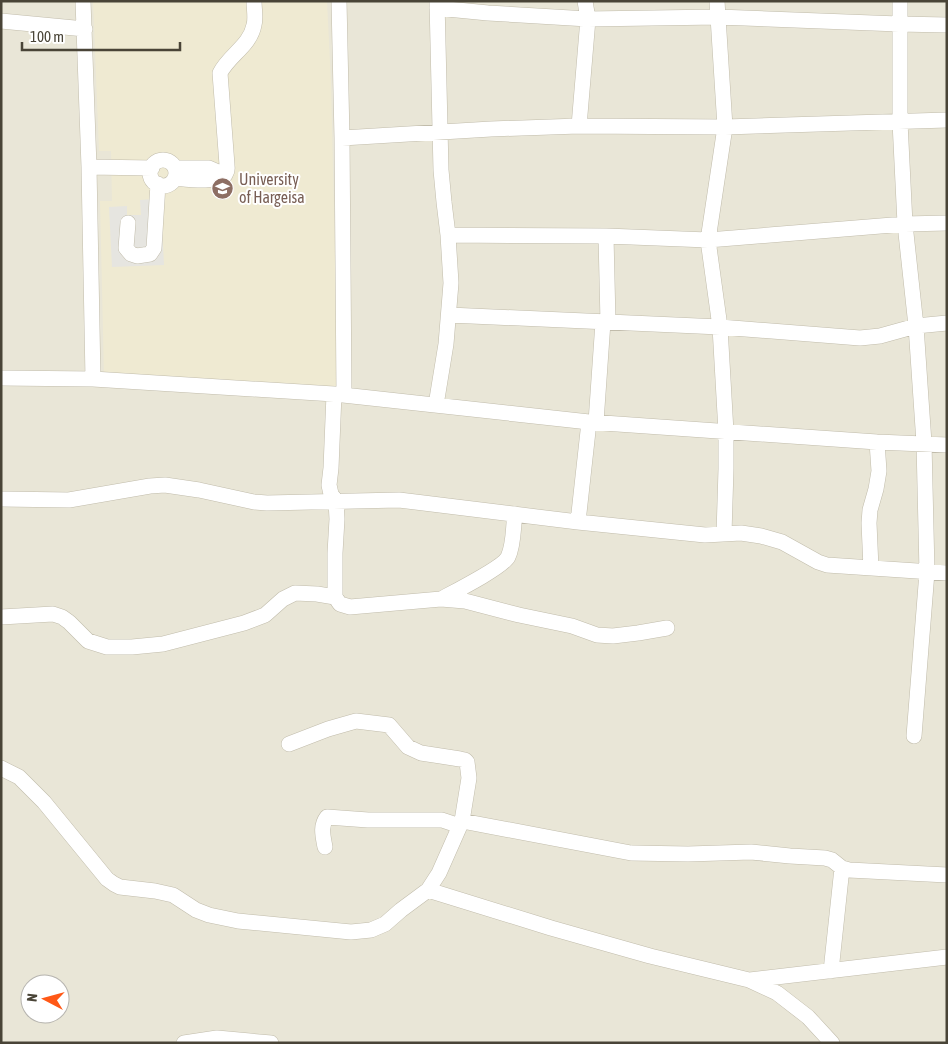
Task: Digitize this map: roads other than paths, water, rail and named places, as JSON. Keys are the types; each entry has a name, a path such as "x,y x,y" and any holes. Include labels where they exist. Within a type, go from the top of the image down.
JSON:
{"street":[{"path":"83,1 89,171 93,379"},
{"path":"175,173 209,168 224,175 227,172 220,73 224,65 252,35 255,23 254,1"},
{"path":"335,598 335,553 338,520 336,501 331,494 329,485 339,395 342,138 339,1"},
{"path":"579,126 588,18 586,1"},
{"path":"717,1 725,126 708,240 720,328 726,432 724,534"},
{"path":"900,1 900,122 904,224 916,326 924,443 927,572 914,736"},
{"path":"436,405 446,344 451,283 441,170 437,5 488,13 588,18 718,17 947,25"},
{"path":"1,21 85,29"},
{"path":"342,138 579,126 725,126 947,120"},
{"path":"89,171 154,177 163,186 172,182 175,173 172,164 164,160 155,164 154,177 154,248 150,254 137,256 130,254 126,248 128,223"},
{"path":"448,235 606,236 708,240 904,224 947,224"},
{"path":"578,522 605,322 606,236"},
{"path":"449,316 720,328 860,338 880,336 916,326 947,323"},
{"path":"1,378 93,379 339,395 593,422 877,442 947,445"},
{"path":"871,568 870,510 880,471 877,442"},
{"path":"1,499 69,500 129,489 165,485 254,502 399,500 578,522 705,535 741,533 782,542 827,565 947,573"},
{"path":"442,600 506,560 511,546 515,514"},
{"path":"1,617 53,614 69,622 88,641 107,647 163,644 244,623 265,615 283,599 295,594 317,594 335,598 340,604 350,607 442,600 465,601 572,626 596,634 613,636 638,634 667,628"},
{"path":"1,768 18,778 44,802 107,879 120,887 173,895 196,910 238,921 351,932 371,930 385,924 428,890 439,873 461,823 469,778 467,762 460,759 421,753 408,747 389,725 356,722 328,729 289,744"},
{"path":"325,847 322,832 323,822 328,817 403,821 442,820 631,853 752,852 825,858 848,870 947,875"},
{"path":"831,971 842,868"},
{"path":"428,890 650,956 749,980 776,993 808,1016 832,1043"},
{"path":"749,980 947,957"},
{"path":"184,1043 217,1038 271,1043"}],"place":[{"name":"University of Hargeisa","path":"223,188"}]}
